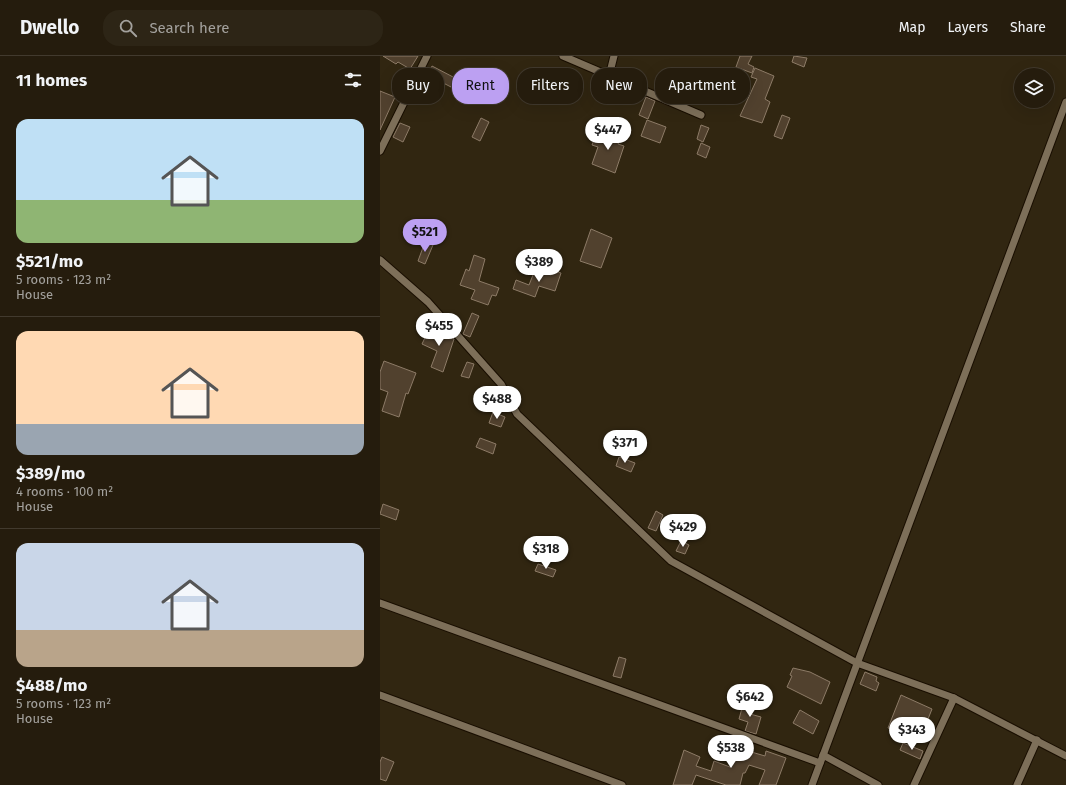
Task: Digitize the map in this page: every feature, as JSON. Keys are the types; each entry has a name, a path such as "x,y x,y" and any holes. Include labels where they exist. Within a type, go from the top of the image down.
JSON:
{"street":[{"path":"380,151 416,81 427,56"},
{"path":"563,56 591,68"},
{"path":"611,68 614,56"},
{"path":"647,92 701,115"},
{"path":"812,785 1066,102"},
{"path":"380,260 428,302 501,384 517,414 671,561 857,663 954,698 1066,756"},
{"path":"380,603 820,763"},
{"path":"380,695 622,785"},
{"path":"914,785 954,698"},
{"path":"1017,785 1037,740"},
{"path":"823,755 878,785"}],"building":[{"path":"383,56 418,56 411,68 398,62 396,64"},
{"path":"740,56 752,56 748,64 754,67 752,73 750,72 750,68 736,67"},
{"path":"794,56 807,58 804,67 792,62"},
{"path":"755,68 774,76 765,99 770,102 762,123 740,116 746,104 750,104 750,94 757,79 751,77"},
{"path":"444,72 452,76 451,87 444,83"},
{"path":"380,91 392,96 392,104 380,130"},
{"path":"647,97 655,101 648,119 639,115 643,104 647,104"},
{"path":"782,115 790,118 782,139 774,136"},
{"path":"481,118 489,122 480,141 472,137"},
{"path":"647,120 666,127 660,143 641,136"},
{"path":"400,123 410,127 403,142 393,137"},
{"path":"701,125 709,128 703,142 697,139"},
{"path":"613,128 623,132 618,144 624,146 615,173 592,164 598,147 592,145 596,135 608,140"},
{"path":"701,143 710,147 706,158 697,154"},
{"path":"424,221 433,225 426,242 417,238"},
{"path":"591,229 612,238 601,268 580,261"},
{"path":"425,242 433,245 425,264 418,261"},
{"path":"474,255 485,259 479,281 499,288 496,296 492,295 488,305 471,299 475,290 460,285 466,269 469,271"},
{"path":"535,270 551,275 553,270 561,273 555,291 539,286 535,297 513,289 516,280 529,285"},
{"path":"472,313 479,316 470,337 463,334"},
{"path":"443,328 454,339 443,372 431,367 437,351 422,344 429,329 440,335"},
{"path":"384,361 416,373 408,394 406,393 399,417 382,411 388,392 380,389 380,372"},
{"path":"467,362 474,364 469,378 461,376"},
{"path":"493,412 505,417 501,427 489,423"},
{"path":"480,438 496,444 493,454 476,447"},
{"path":"619,457 635,463 631,472 616,466"},
{"path":"383,504 399,510 396,520 380,514"},
{"path":"656,511 663,515 656,531 648,528"},
{"path":"681,541 689,545 685,554 676,551"},
{"path":"538,564 556,570 553,577 535,571"},
{"path":"619,657 626,659 621,678 613,676"},
{"path":"793,668 810,672 830,682 821,704 787,687 792,676 790,675"},
{"path":"865,672 877,677 876,681 879,683 876,691 860,684"},
{"path":"901,695 932,709 924,729 902,720 898,732 888,728"},
{"path":"744,701 753,703 750,714 761,717 756,734 745,731 748,722 739,719"},
{"path":"800,710 819,721 813,734 793,723"},
{"path":"903,743 923,751 920,759 900,750"},
{"path":"684,750 700,757 696,766 711,771 714,761 730,767 737,751 748,754 748,751 765,756 766,751 786,758 776,785 759,785 765,770 749,765 745,773 743,773 740,785 726,785 696,775 692,785 673,785"},
{"path":"382,757 394,762 386,781 380,779 380,762"}]}
